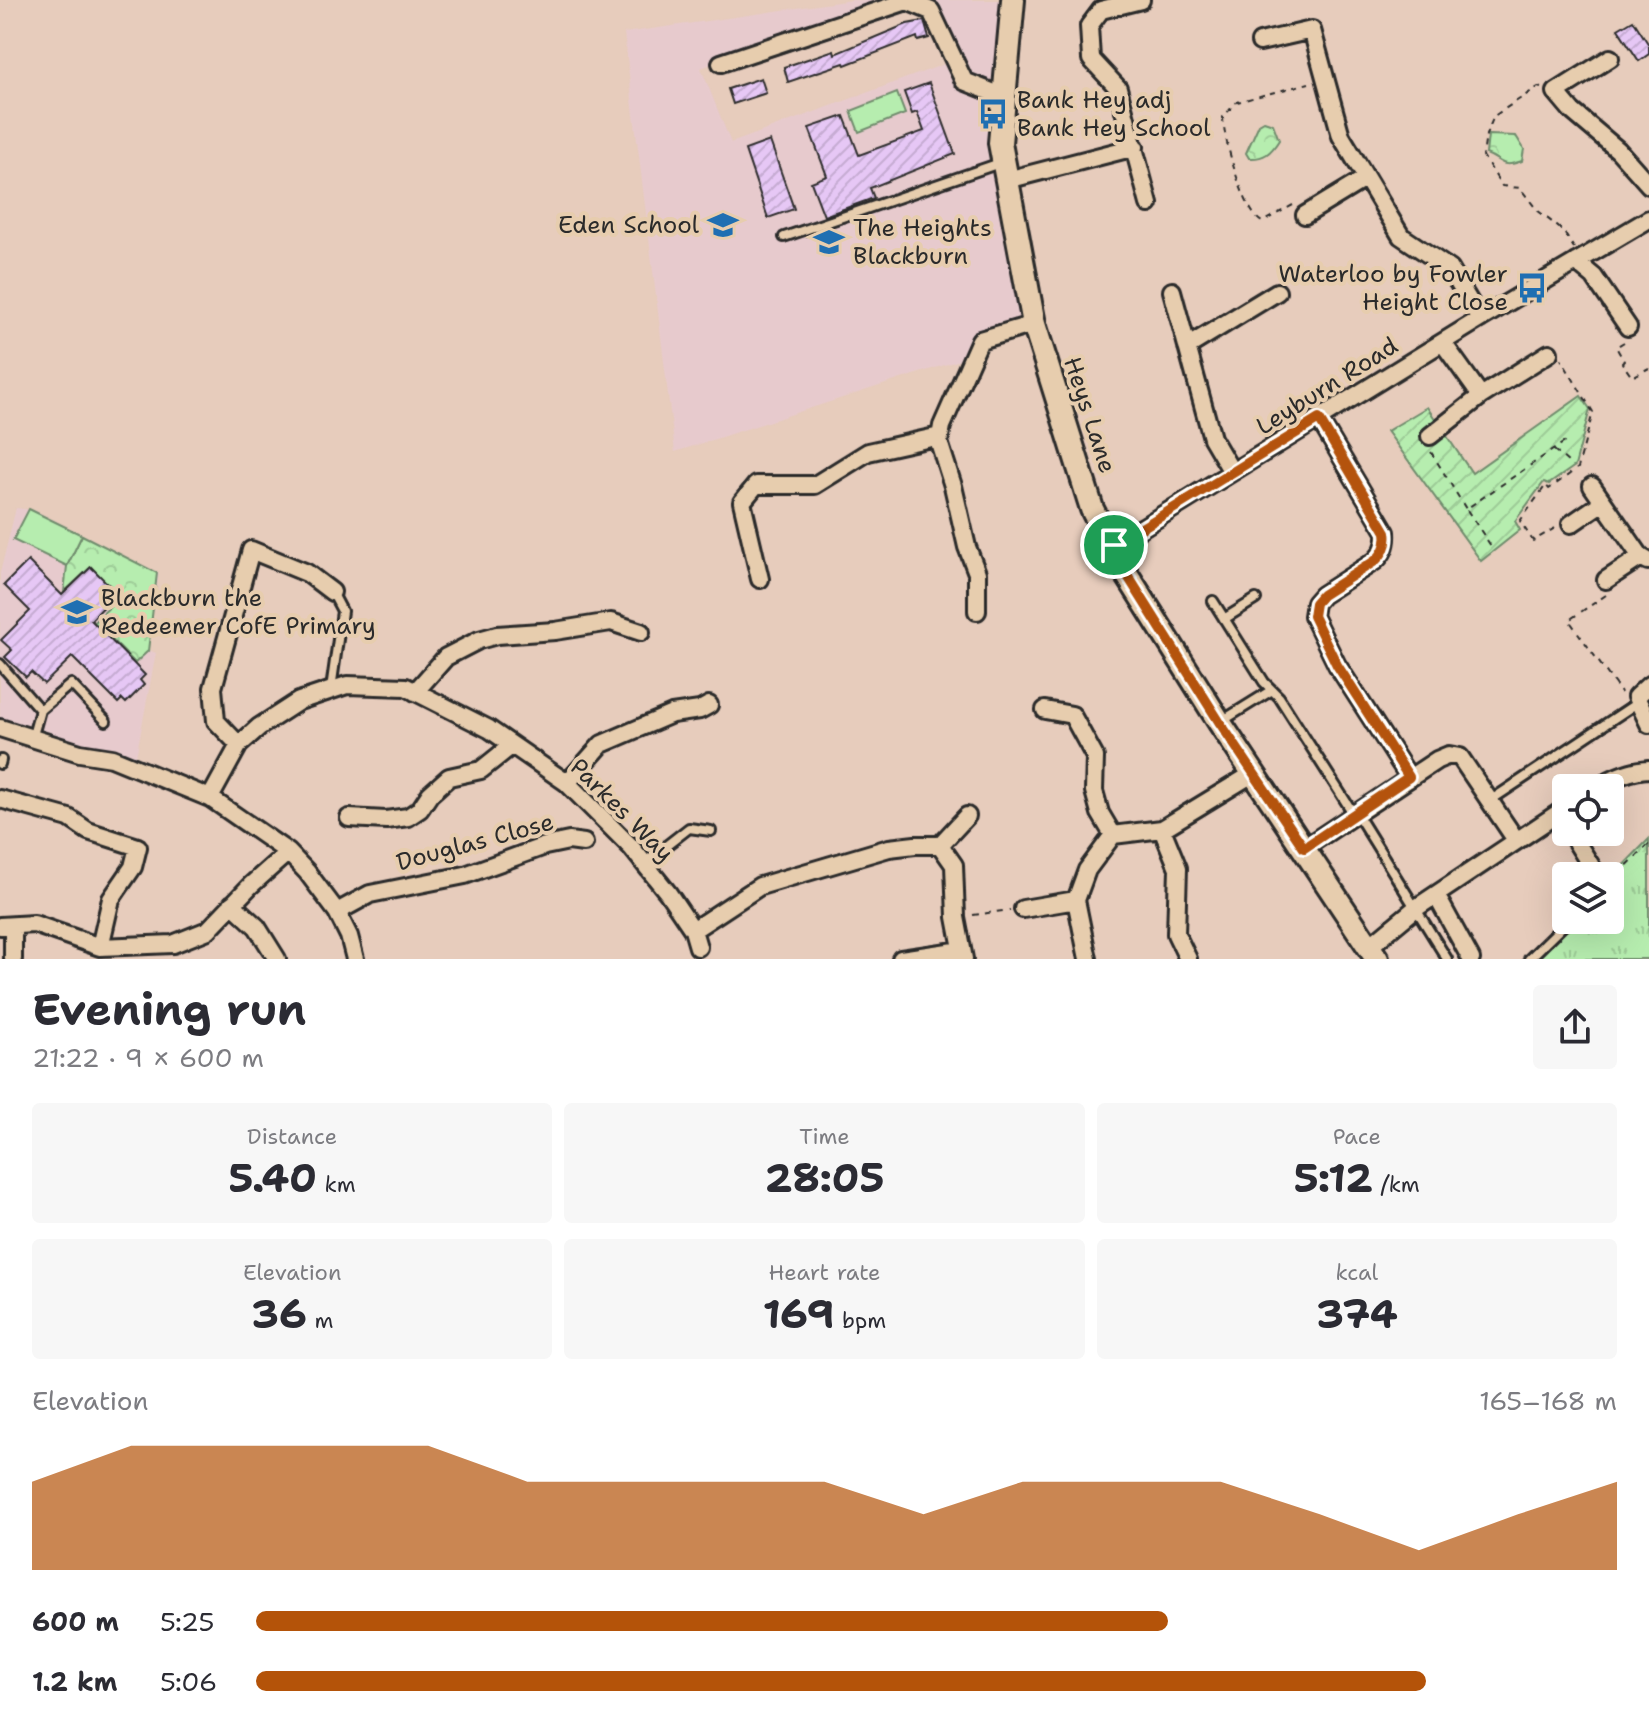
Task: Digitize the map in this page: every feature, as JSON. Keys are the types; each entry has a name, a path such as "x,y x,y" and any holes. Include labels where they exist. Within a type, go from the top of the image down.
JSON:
{"street":[{"name":"Heys Lane","path":"1013,0 1000,143 1034,324 1092,509 1103,532 1114,545 1121,565 1220,723 1373,952"},
{"path":"1141,0 1101,10 1089,26 1091,59 1118,88 1149,204"},
{"path":"721,63 907,1 931,11 964,81 1004,97"},
{"path":"1260,42 1312,30 1341,136 1401,236 1450,269 1480,319"},
{"path":"1610,58 1556,92 1572,111 1618,150 1649,185"},
{"path":"1006,172 1135,147"},
{"path":"1305,215 1366,178"},
{"name":"Leyburn Road","path":"1114,545 1480,319 1649,219"},
{"path":"1579,260 1628,327"},
{"path":"1172,291 1212,438 1232,472"},
{"path":"1187,347 1277,292"},
{"path":"977,611 977,573 967,547 940,436 980,340 1034,324"},
{"path":"1443,343 1481,396"},
{"path":"1430,436 1481,396 1549,353"},
{"path":"1319,419 1386,532 1387,541 1381,556 1375,561 1322,595 1315,603 1313,616 1337,665 1409,777"},
{"path":"760,579 742,502 756,485 815,485 868,452 940,436"},
{"path":"1592,486 1645,559 1606,580"},
{"path":"1571,524 1603,502"},
{"path":"239,745 216,721 213,688 251,550 307,573 332,592"},
{"path":"415,692 446,657 479,640 497,635 555,631 611,622 641,632"},
{"name":"Parkes Way","path":"210,798 239,745 259,727 299,701 347,685 406,687 489,729 567,783 644,863 693,930 698,947"},
{"path":"1649,685 1640,691 1634,705 1649,724"},
{"path":"567,783 602,744 672,714 709,705"},
{"path":"1045,710 1072,715 1083,732 1095,757 1094,791 1100,813 1113,835"},
{"path":"0,728 80,753 112,758 210,798 288,852 307,872 337,912 349,936 355,959"},
{"path":"349,818 386,820 408,817 420,809 430,794 449,777 481,770 511,746"},
{"path":"1304,848 1354,812 1449,755 1460,757 1516,840"},
{"path":"1624,774 1649,769"},
{"path":"1088,959 1076,900 1087,870 1113,835 1162,829 1254,773"},
{"path":"0,799 69,818 88,831 138,847 133,867 111,899 100,947"},
{"path":"693,930 760,886 889,848 940,845 967,816"},
{"path":"1373,952 1416,908 1516,840 1552,821"},
{"path":"1162,829 1178,868 1176,934 1188,959"},
{"name":"Douglas Close","path":"337,912 370,894 465,875 545,846 569,841 584,843"},
{"path":"901,959 963,954 956,917 954,865 940,845"},
{"path":"13,959 6,926 34,924 100,947 173,944 208,930 288,852"},
{"path":"1436,895 1471,959"},
{"path":"1023,909 1076,900"},
{"path":"232,904 257,927 277,959"}],"lane":[{"path":"784,237 994,165 1006,172"},
{"path":"331,690 342,611 332,592"},
{"path":"1224,619 1256,599"},
{"path":"1213,601 1354,812 1447,959"},
{"path":"0,664 40,710"},
{"path":"32,740 40,710 71,684 106,721"},
{"path":"1220,723 1272,690"},
{"path":"1491,800 1634,705"},
{"path":"644,863 689,828 711,831"},
{"path":"1529,959 1555,934"}],"path":[{"path":"1305,215 1293,204 1262,222 1255,218 1237,182 1233,157 1223,129 1223,117 1237,102 1326,79"},
{"path":"1556,92 1538,87 1494,116 1486,135 1483,156 1502,186 1520,188 1537,210 1563,231 1579,260"},
{"path":"1628,327 1633,336 1616,347 1624,361 1622,363 1632,377 1649,368"},
{"path":"1549,353 1561,357 1593,412 1578,468 1549,489 1546,485 1520,521 1533,541 1560,525 1571,524"},
{"path":"1430,436 1428,446 1491,546"},
{"path":"1466,509 1569,439"},
{"path":"1554,449 1569,463"},
{"path":"1606,580 1608,593 1569,620 1634,705"},
{"path":"1624,868 1649,844"},
{"path":"956,917 1023,909"}],"shaded area":[{"name":"The Heights Blackburn","path":"852,0 881,0 701,68 731,143 950,62 921,0 1004,0 994,165 1023,319 960,360 675,452 624,33"},
{"name":"Blackburn the Redeemer CofE Primary","path":"16,508 34,510 159,573 148,650 156,653 136,757 36,732 0,719 0,573"}],"green space":[{"path":"897,93 905,114 859,132 851,111"},
{"path":"1264,121 1273,124 1279,140 1267,154 1249,158 1246,153 1259,124"},
{"path":"1488,135 1516,136 1524,149 1522,161 1505,164 1486,154"},
{"path":"1581,396 1590,409 1575,466 1549,484 1544,482 1515,521 1520,530 1481,561 1387,431 1427,407 1472,473"},
{"path":"29,509 82,535 67,566 13,540"},
{"path":"82,535 157,573 148,651 135,663 94,622 119,598 91,567 64,592 67,566"},
{"path":"1649,839 1649,959 1535,959 1558,934 1624,934 1624,865"}],"building":[{"path":"1633,20 1649,45 1649,54 1639,61 1618,29"},
{"path":"924,21 929,38 918,41 917,37 845,65 788,82 784,67 834,50 835,54 907,24"},
{"path":"761,78 766,93 733,104 728,89"},
{"path":"929,83 955,154 870,188 874,198 824,216 811,182 827,176 809,128 844,116 859,155 924,131 917,112 912,114 904,92"},
{"path":"770,141 794,209 768,218 745,150"},
{"path":"28,561 62,595 91,567 117,593 91,620 145,675 140,680 144,685 126,703 122,699 118,703 72,657 44,684 31,672 26,677 5,657 12,650 1,640 30,611 4,585"}],"place":[{"name":"Bank Hey adj Bank Hey School","path":"993,114"},
{"name":"Eden School","path":"723,225"},
{"name":"The Heights Blackburn","path":"829,242"},
{"name":"Waterloo by Fowler Height Close","path":"1532,288"},
{"name":"Blackburn the Redeemer CofE Primary","path":"77,612"}],"route":[{"path":"1319,419 1386,532 1387,541 1381,556 1375,561 1322,595 1315,603 1313,616 1337,665 1409,777 1304,848 1220,723 1121,565 1114,545 1319,419"}]}
